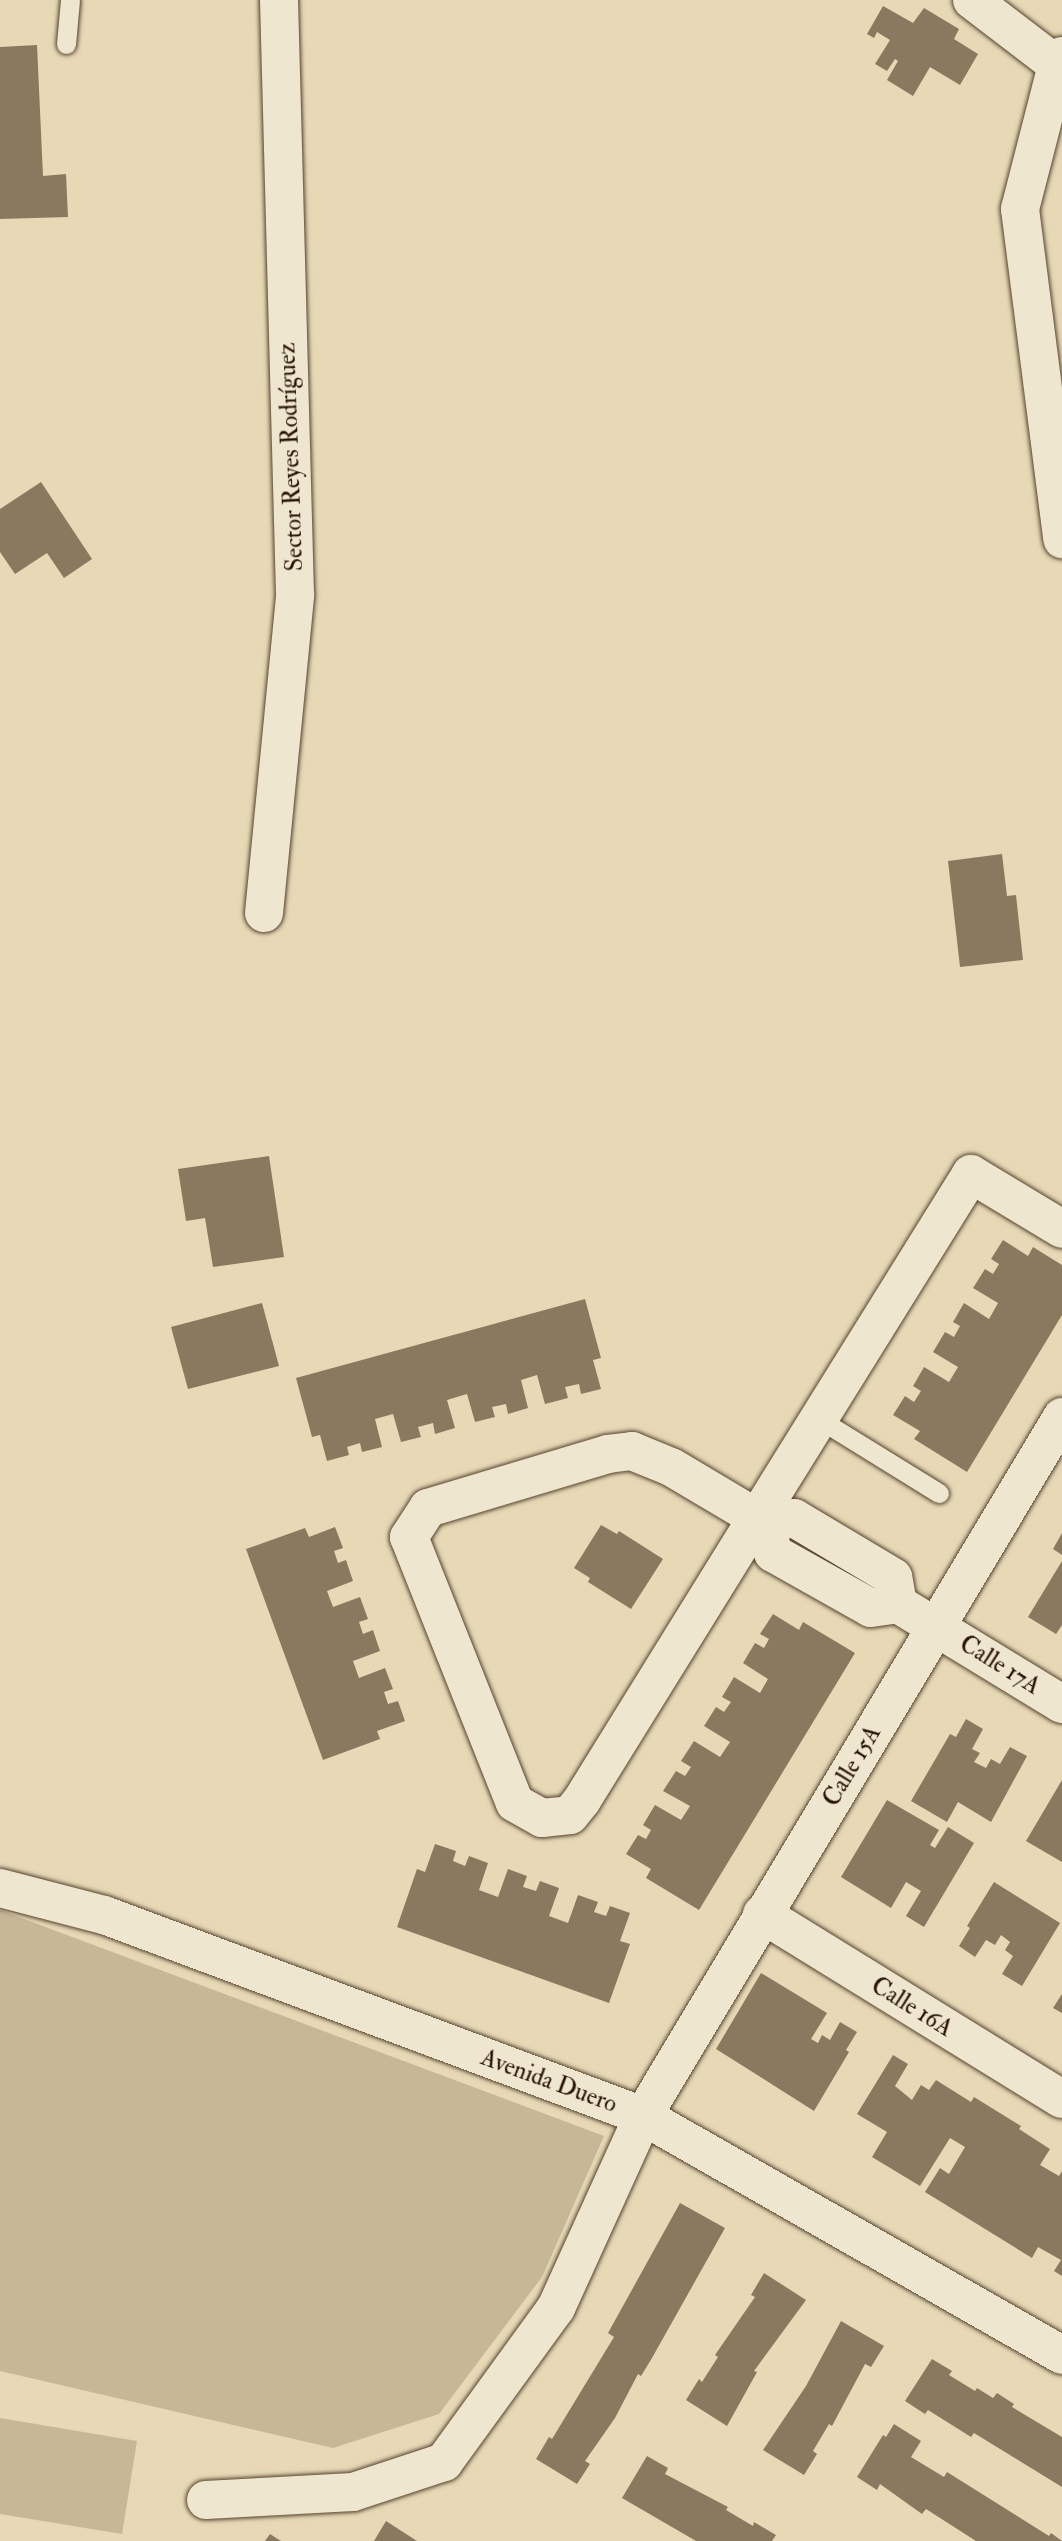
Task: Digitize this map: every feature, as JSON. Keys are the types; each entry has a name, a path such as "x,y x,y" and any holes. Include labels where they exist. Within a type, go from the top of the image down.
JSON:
{"street":[{"name":"Sector Reyes Rodríguez","path":"264,913 295,595 279,0"},
{"path":"972,0 1059,61 1020,209 1062,539"},
{"path":"761,1521 671,1467 632,1451 608,1454 428,1508 409,1537 515,1803 542,1818 570,1815 761,1521 819,1419 971,1174 1062,1229"},
{"name":"Calle 15A","path":"206,2500 353,2492 444,2462 556,2308 643,2116 1062,1417"},
{"name":"Calle 17A","path":"761,1521 794,1518 893,1577 898,1604 1062,1704"},
{"name":"Avenida Duero","path":"0,1888 104,1915 643,2116 1062,2355"},
{"name":"Calle 16A","path":"762,1914 1062,2099"}],"lane":[{"path":"66,44 70,0"},
{"path":"819,1419 939,1493"}],"shaded area":[{"path":"0,1910 604,2136 542,2277 439,2414 333,2448 0,2371"},
{"path":"0,2418 137,2441 122,2534 0,2514"}],"building":[{"path":"883,6 913,23 924,8 959,29 954,39 978,54 960,85 930,67 913,96 887,80 898,61 895,59 887,71 875,64 890,40 877,32 874,38 867,34"},
{"path":"37,45 43,176 66,174 68,217 0,219 0,47"},
{"path":"41,482 92,559 64,578 47,553 15,574 0,552 0,509"},
{"path":"1002,854 1007,896 1016,895 1023,960 960,967 948,861"},
{"path":"269,1156 284,1257 213,1267 205,1218 186,1221 178,1169"},
{"path":"1003,1240 1028,1256 1033,1247 1062,1265 1062,1315 967,1472 914,1439 920,1431 893,1415 905,1396 914,1402 921,1391 913,1386 924,1367 949,1382 958,1367 933,1352 945,1332 954,1337 960,1326 953,1322 964,1303 989,1319 998,1303 973,1288 985,1269 993,1274 999,1264 991,1259"},
{"path":"585,1299 601,1358 593,1360 601,1389 581,1394 579,1384 565,1387 568,1398 545,1404 537,1375 521,1380 528,1408 508,1414 506,1404 492,1407 495,1417 475,1422 467,1394 447,1400 455,1428 435,1434 433,1423 418,1427 421,1437 401,1442 393,1414 375,1419 382,1447 362,1452 360,1443 347,1447 349,1455 327,1461 320,1435 312,1437 296,1378"},
{"path":"262,1303 279,1366 188,1389 171,1327"},
{"path":"601,1525 617,1534 619,1531 663,1559 631,1609 588,1582 590,1578 574,1568"},
{"path":"335,1527 343,1548 334,1551 338,1563 346,1560 353,1581 327,1591 333,1607 360,1597 368,1619 359,1622 363,1634 373,1630 380,1651 353,1661 359,1678 385,1668 393,1689 384,1692 388,1704 398,1701 405,1721 377,1731 380,1739 323,1760 246,1549 305,1528 309,1537"},
{"path":"1062,1533 1062,1555 1053,1549"},
{"path":"1062,1561 1062,1625 1056,1634 1028,1617"},
{"path":"773,1614 799,1630 803,1622 855,1653 699,1910 646,1878 651,1869 626,1854 638,1835 646,1839 651,1830 643,1825 655,1805 681,1820 690,1806 663,1791 676,1771 685,1776 691,1767 681,1761 694,1741 720,1757 730,1742 704,1726 716,1707 724,1712 731,1702 722,1697 734,1677 760,1693 768,1679 743,1663 755,1643 764,1648 769,1639 760,1634"},
{"path":"966,1719 983,1729 972,1749 980,1753 974,1762 986,1768 991,1759 1000,1764 1010,1747 1027,1756 991,1822 958,1802 947,1822 911,1801 950,1734 956,1737"},
{"path":"1062,1780 1062,1862 1026,1841"},
{"path":"887,1800 939,1830 930,1845 935,1848 948,1827 974,1843 924,1927 906,1916 921,1891 906,1882 891,1908 841,1877"},
{"path":"435,1844 456,1851 453,1861 465,1866 469,1856 488,1863 479,1890 498,1897 508,1869 527,1876 523,1887 536,1891 540,1881 559,1888 549,1916 568,1923 578,1895 598,1902 594,1912 606,1916 610,1906 630,1913 620,1941 630,1944 609,2003 397,1927 417,1869 425,1872"},
{"path":"994,1882 1060,1923 1022,1986 1002,1974 1013,1956 1005,1950 1010,1942 1001,1935 995,1945 986,1940 975,1957 959,1946 970,1928 967,1926"},
{"path":"761,1973 827,2013 811,2039 818,2043 822,2035 830,2040 840,2022 857,2032 846,2050 849,2052 814,2111 716,2049"},
{"path":"1062,1994 1062,2013 1053,2008"},
{"path":"893,2055 908,2064 895,2086 912,2100 921,2085 929,2090 936,2080 971,2102 974,2097 1021,2126 1019,2129 1050,2149 1040,2165 1059,2176 1062,2171 1062,2276 1054,2271 1061,2260 1038,2247 1032,2258 925,2192 940,2168 949,2174 965,2147 950,2138 920,2186 872,2157 887,2132 857,2114"},
{"path":"680,2203 725,2228 652,2358 641,2376 638,2374 615,2418 585,2461 590,2464 577,2484 536,2459 549,2437 552,2439 614,2337 608,2333"},
{"path":"764,2273 806,2300 754,2371 757,2372 727,2426 686,2400 699,2379 702,2382 718,2357 715,2355 755,2297 751,2295"},
{"path":"841,2321 884,2346 871,2367 865,2364 832,2426 829,2424 813,2451 817,2454 804,2475 763,2450 806,2386"},
{"path":"932,2359 952,2371 949,2375 975,2391 977,2388 993,2398 997,2393 1014,2404 1012,2407 1062,2437 1062,2487 974,2433 971,2437 928,2410 925,2414 905,2401"},
{"path":"894,2424 921,2441 911,2457 944,2477 947,2472 1049,2536 1051,2533 1062,2541 976,2541 926,2509 922,2514 880,2484 877,2490 857,2477 883,2435 886,2437"},
{"path":"647,2456 668,2468 665,2474 728,2507 726,2510 753,2526 754,2522 776,2535 772,2541 696,2541 622,2498"},
{"path":"386,2521 417,2541 374,2541"},
{"path":"270,2534 281,2541 265,2541"}]}
